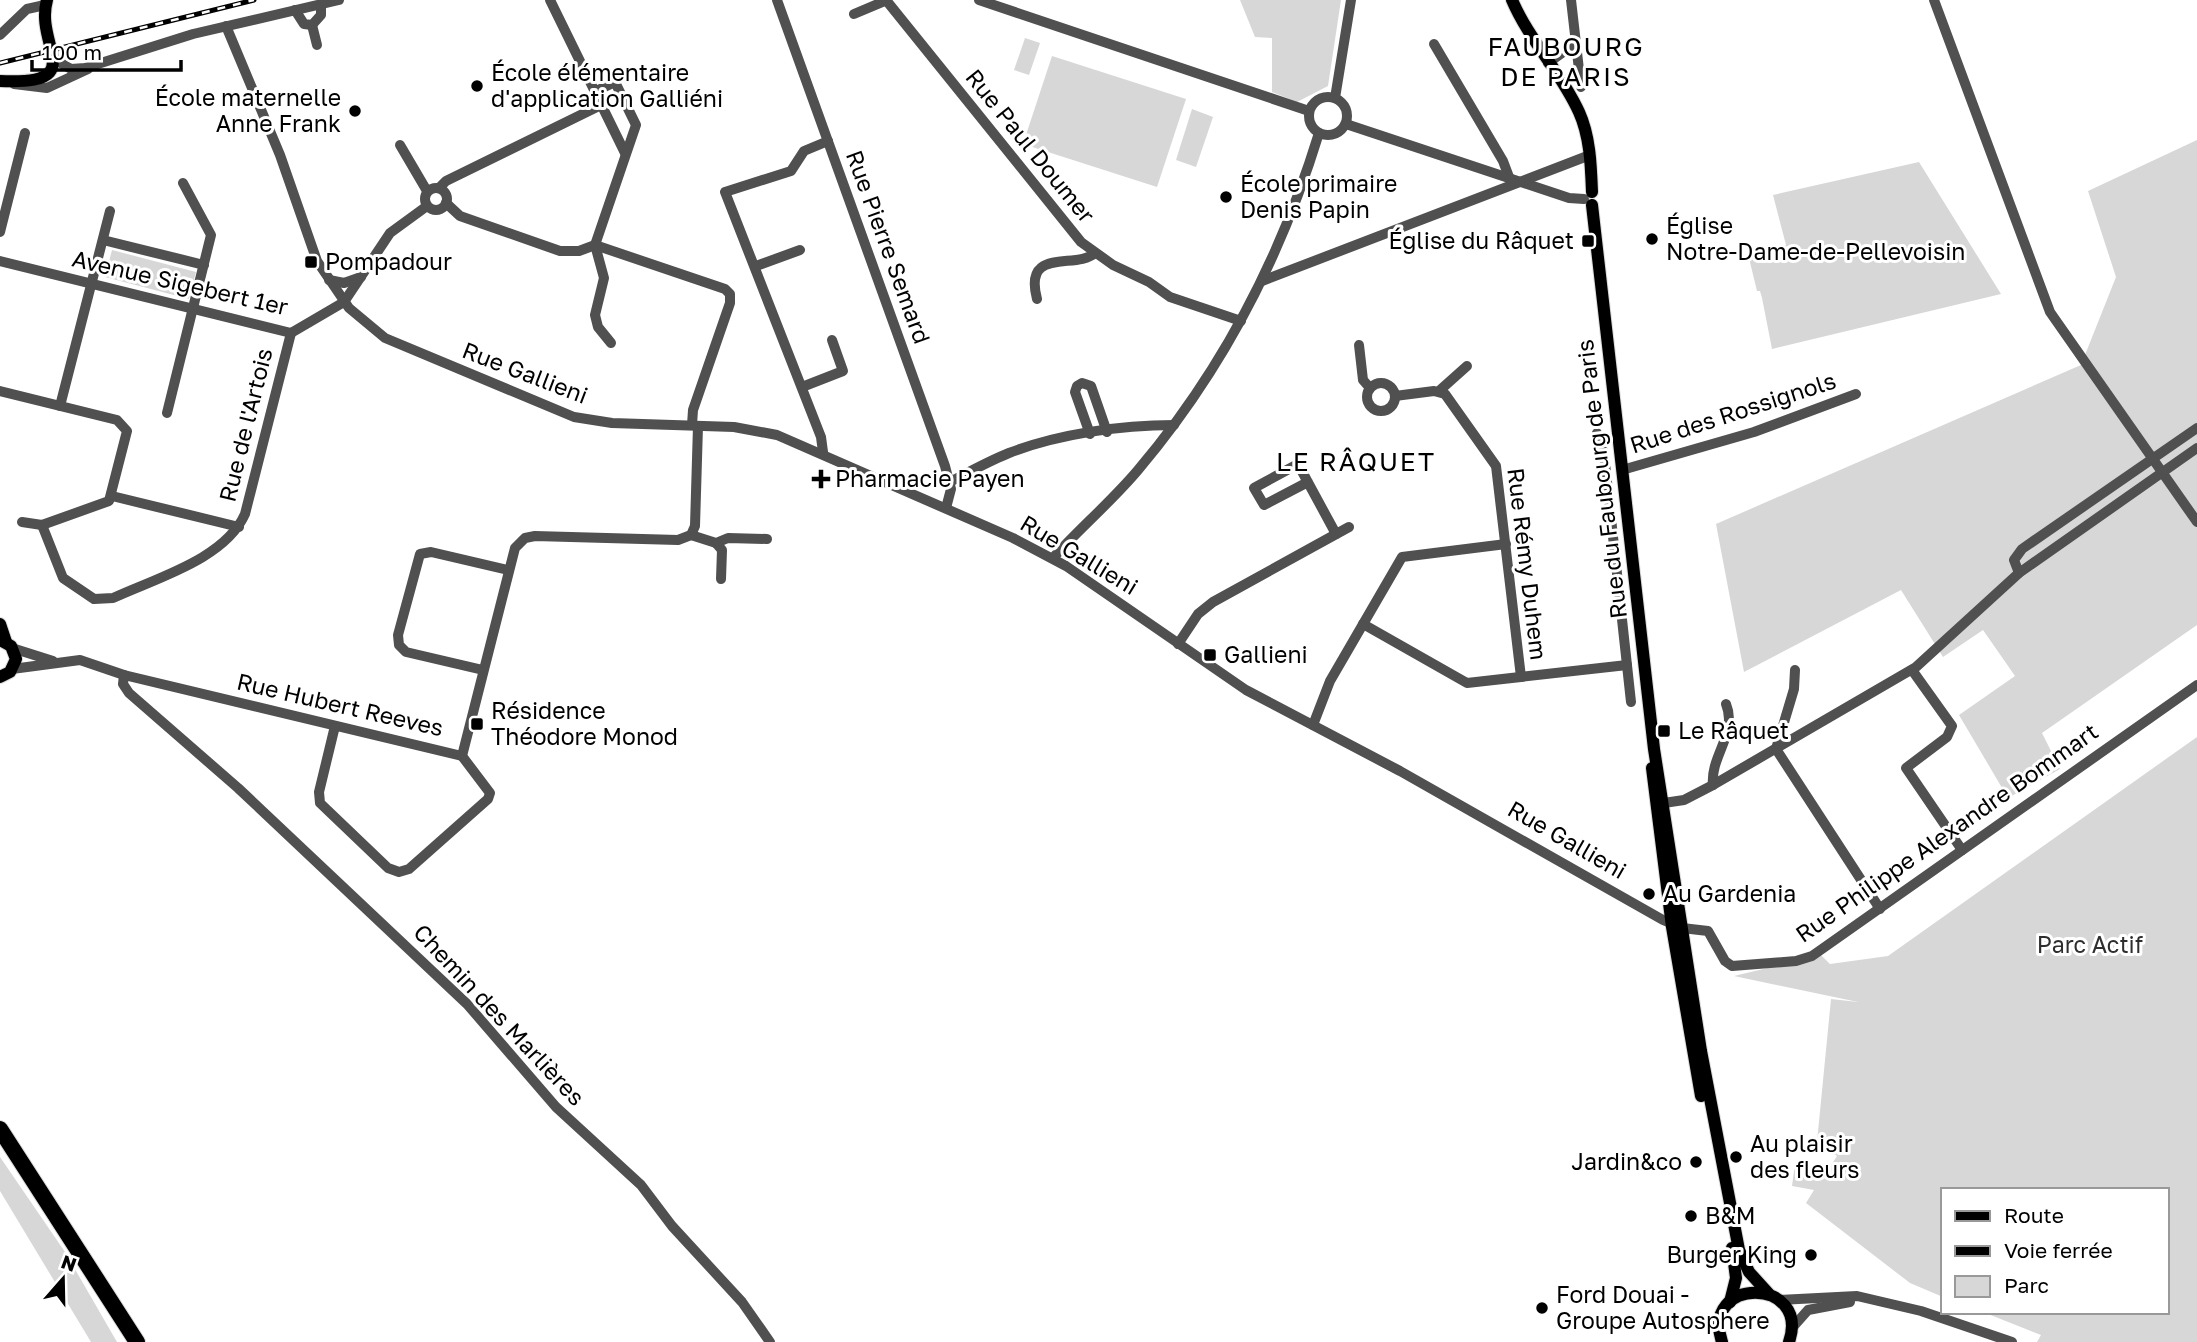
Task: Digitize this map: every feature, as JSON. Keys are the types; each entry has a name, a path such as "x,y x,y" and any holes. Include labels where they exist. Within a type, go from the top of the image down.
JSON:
{"highway":[{"path":"0,1129 137,1342"},
{"path":"0,1145 124,1342"}],"main road":[{"name":"Rue du Faubourg de Paris","path":"1512,0 1578,110 1590,155 1589,199 1675,926 1688,967 1739,1250 1745,1266 1790,1315 1791,1338"},
{"path":"0,81 39,80 47,74 54,59 46,3"},
{"path":"0,624 6,643 16,659 4,675"},
{"path":"1675,926 1697,1076 1734,1259 1735,1284 1730,1302 1719,1322 1722,1342"},
{"path":"1730,1302 1748,1292 1774,1297"}],"street":[{"path":"54,59 71,69 97,64 226,26 339,0"},
{"path":"550,0 625,153"},
{"name":"Rue Pierre Semard","path":"777,0 950,482 946,508"},
{"path":"979,0 1309,111"},
{"path":"1335,98 1351,0"},
{"path":"1571,0 1581,87"},
{"path":"1934,0 2054,319 2197,522"},
{"name":"Rue Paul Doumer","path":"854,14 886,1 1068,229 1095,253 1154,284 1170,297 1241,321"},
{"path":"0,35 27,9 46,3"},
{"path":"312,25 321,15 321,4"},
{"path":"295,10 300,20 312,25"},
{"path":"312,25 317,45"},
{"name":"Rue Gallieni","path":"226,26 280,155 313,250 344,302 366,324 394,343 559,413 600,422 695,425 766,432 822,452 946,508 1053,558 1246,690 1675,926"},
{"path":"1548,63 1576,43"},
{"path":"1434,44 1514,179"},
{"path":"0,81 47,88 75,77 97,64"},
{"path":"594,92 615,82 636,125 595,245 604,278 595,315 598,327 611,343"},
{"path":"1335,98 1346,108 1346,124 1334,134 1319,133 1310,123 1309,111 1319,99 1335,98"},
{"path":"446,203 437,210 427,206 424,199 454,177 601,105"},
{"path":"1346,124 1572,199 1589,199"},
{"path":"0,232 25,133"},
{"path":"1053,558 1126,484 1174,425 1241,321 1262,281 1294,207 1319,133"},
{"path":"822,452 821,437 725,192 791,171 804,151 828,141"},
{"path":"400,145 433,190 446,195 446,203 460,216 560,251 579,251 595,245 725,289 730,294 730,303 693,410 695,526 691,535"},
{"path":"1262,281 1514,179 1590,155"},
{"path":"167,413 211,232 183,183"},
{"path":"344,302 390,233 427,206"},
{"path":"61,406 110,211"},
{"name":"Avenue Sigebert 1er","path":"103,240 204,265"},
{"path":"756,266 800,250"},
{"path":"1037,299 1035,282 1042,268 1059,260 1088,257 1095,253"},
{"name":"Avenue Sigebert 1er","path":"0,261 290,333 344,302"},
{"path":"329,280 344,284 361,277"},
{"name":"Rue de l'Artois","path":"239,527 248,507 290,333"},
{"path":"802,387 843,372 832,340"},
{"path":"1359,345 1363,380 1370,388"},
{"path":"1395,396 1439,391 1467,366"},
{"path":"1090,434 1075,392 1077,386 1082,383 1091,386 1107,432"},
{"path":"1370,388 1385,384 1395,396"},
{"path":"1370,388 1367,402 1377,411 1390,408 1395,396"},
{"path":"0,391 117,420 126,428 112,496 101,505 42,525 22,522"},
{"name":"Rue Rémy Duhem","path":"1439,391 1448,397 1494,461 1521,677"},
{"name":"Rue des Rossignols","path":"1622,470 1754,432 1856,394"},
{"path":"950,482 1015,451 1090,434 1174,425"},
{"path":"2019,573 2014,560 2022,549 2197,428"},
{"name":"Rue du Faubourg de Paris","path":"1597,433 1604,454 1632,702"},
{"path":"1660,804 1684,800 1713,785 1912,670 2019,573 2197,448"},
{"path":"1308,482 1264,505 1254,488 1298,464 1308,482 1336,534"},
{"path":"42,525 60,575 90,597 104,600 211,552 225,543 239,527 112,496"},
{"path":"1178,644 1198,614 1213,602 1349,527"},
{"name":"Rue Hubert Reeves","path":"6,643 49,660 89,661 124,675 462,756 508,570 520,542 535,536 678,540 691,535 716,544 728,538 767,539"},
{"path":"716,544 722,550 721,579"},
{"path":"1313,725 1330,681 1402,556 1506,544"},
{"path":"483,670 402,649 397,640 404,609 417,558 425,552 508,570"},
{"path":"1363,624 1464,682 1627,666"},
{"name":"Rue Hubert Reeves","path":"4,675 70,661"},
{"path":"1795,670 1794,689 1776,749 1880,909"},
{"path":"1912,670 1926,693 1949,718 1950,734 1906,768 1962,850"},
{"name":"Chemin des Marlières","path":"124,675 124,684 130,693 238,788 467,1004 556,1107 641,1185 671,1226 749,1311 770,1342"},
{"name":"Rue Philippe Alexandre Bommart","path":"1675,926 1708,931 1725,961 1732,966 1796,961 1812,956 2197,685"},
{"path":"1713,785 1713,774 1730,725 1726,704"},
{"path":"335,726 319,792 320,803 391,870 409,869 482,806 490,793 462,756"},
{"path":"1774,1297 1843,1295 1874,1300 1921,1311 2012,1342"},
{"path":"1791,1338 1800,1316 1813,1308 1874,1300"}],"green space":[{"path":"1240,0 1341,0 1328,86 1297,102 1272,92 1272,38 1255,37"},
{"path":"1025,38 1040,43 1029,75 1014,70"},
{"path":"1052,56 1186,99 1157,187 1023,144"},
{"path":"1192,109 1213,117 1196,167 1176,160"},
{"path":"2197,140 2197,625 2042,733 2060,769 2008,798 1959,715 2015,676 1983,630 1943,657 1901,590 1744,672 1716,524 2081,365 2116,277 2088,191"},
{"path":"1919,162 2001,294 1772,349 1762,298 1760,291 1757,291 1748,254 1786,245 1773,195"},
{"path":"112,250 196,272 189,299 105,277"},
{"name":"Parc Actif","path":"2197,737 2197,1342 2037,1342 2041,1335 1988,1314 2169,1314 2169,1188 1941,1188 1941,1296 1910,1283 1806,1203 1814,1190 1792,1186 1795,1164 1813,1166 1824,1176 1837,1156 1817,1142 1831,999 1858,1002 1734,976 1821,955 1830,964 1888,956"},
{"path":"0,1157 65,1252 117,1342 91,1342 0,1191"}],"railway":[{"path":"0,63 254,0"}],"place":[{"name":"École élémentaire d'application Galliéni","path":"477,86"},
{"name":"École maternelle Anne Frank","path":"355,111"},
{"name":"École primaire Denis Papin","path":"1226,197"},
{"name":"Église Notre-Dame-de-Pellevoisin","path":"1652,239"},
{"name":"Église du Râquet","path":"1588,241"},
{"name":"Pompadour","path":"311,262"},
{"name":"Pharmacie Payen","path":"821,479"},
{"name":"Gallieni","path":"1210,655"},
{"name":"Résidence Théodore Monod","path":"477,724"},
{"name":"Le Râquet","path":"1664,731"},
{"name":"Au Gardenia","path":"1649,894"},
{"name":"Au plaisir des fleurs","path":"1736,1157"},
{"name":"Jardin&co","path":"1696,1162"},
{"name":"B&M","path":"1691,1216"},
{"name":"Burger King","path":"1811,1255"},
{"name":"Ford Douai - Groupe Autosphere","path":"1542,1308"}],"district":[{"name":"FAUBOURG DE PARIS","path":"1566,62"},
{"name":"LE RÂQUET","path":"1356,462"}]}
